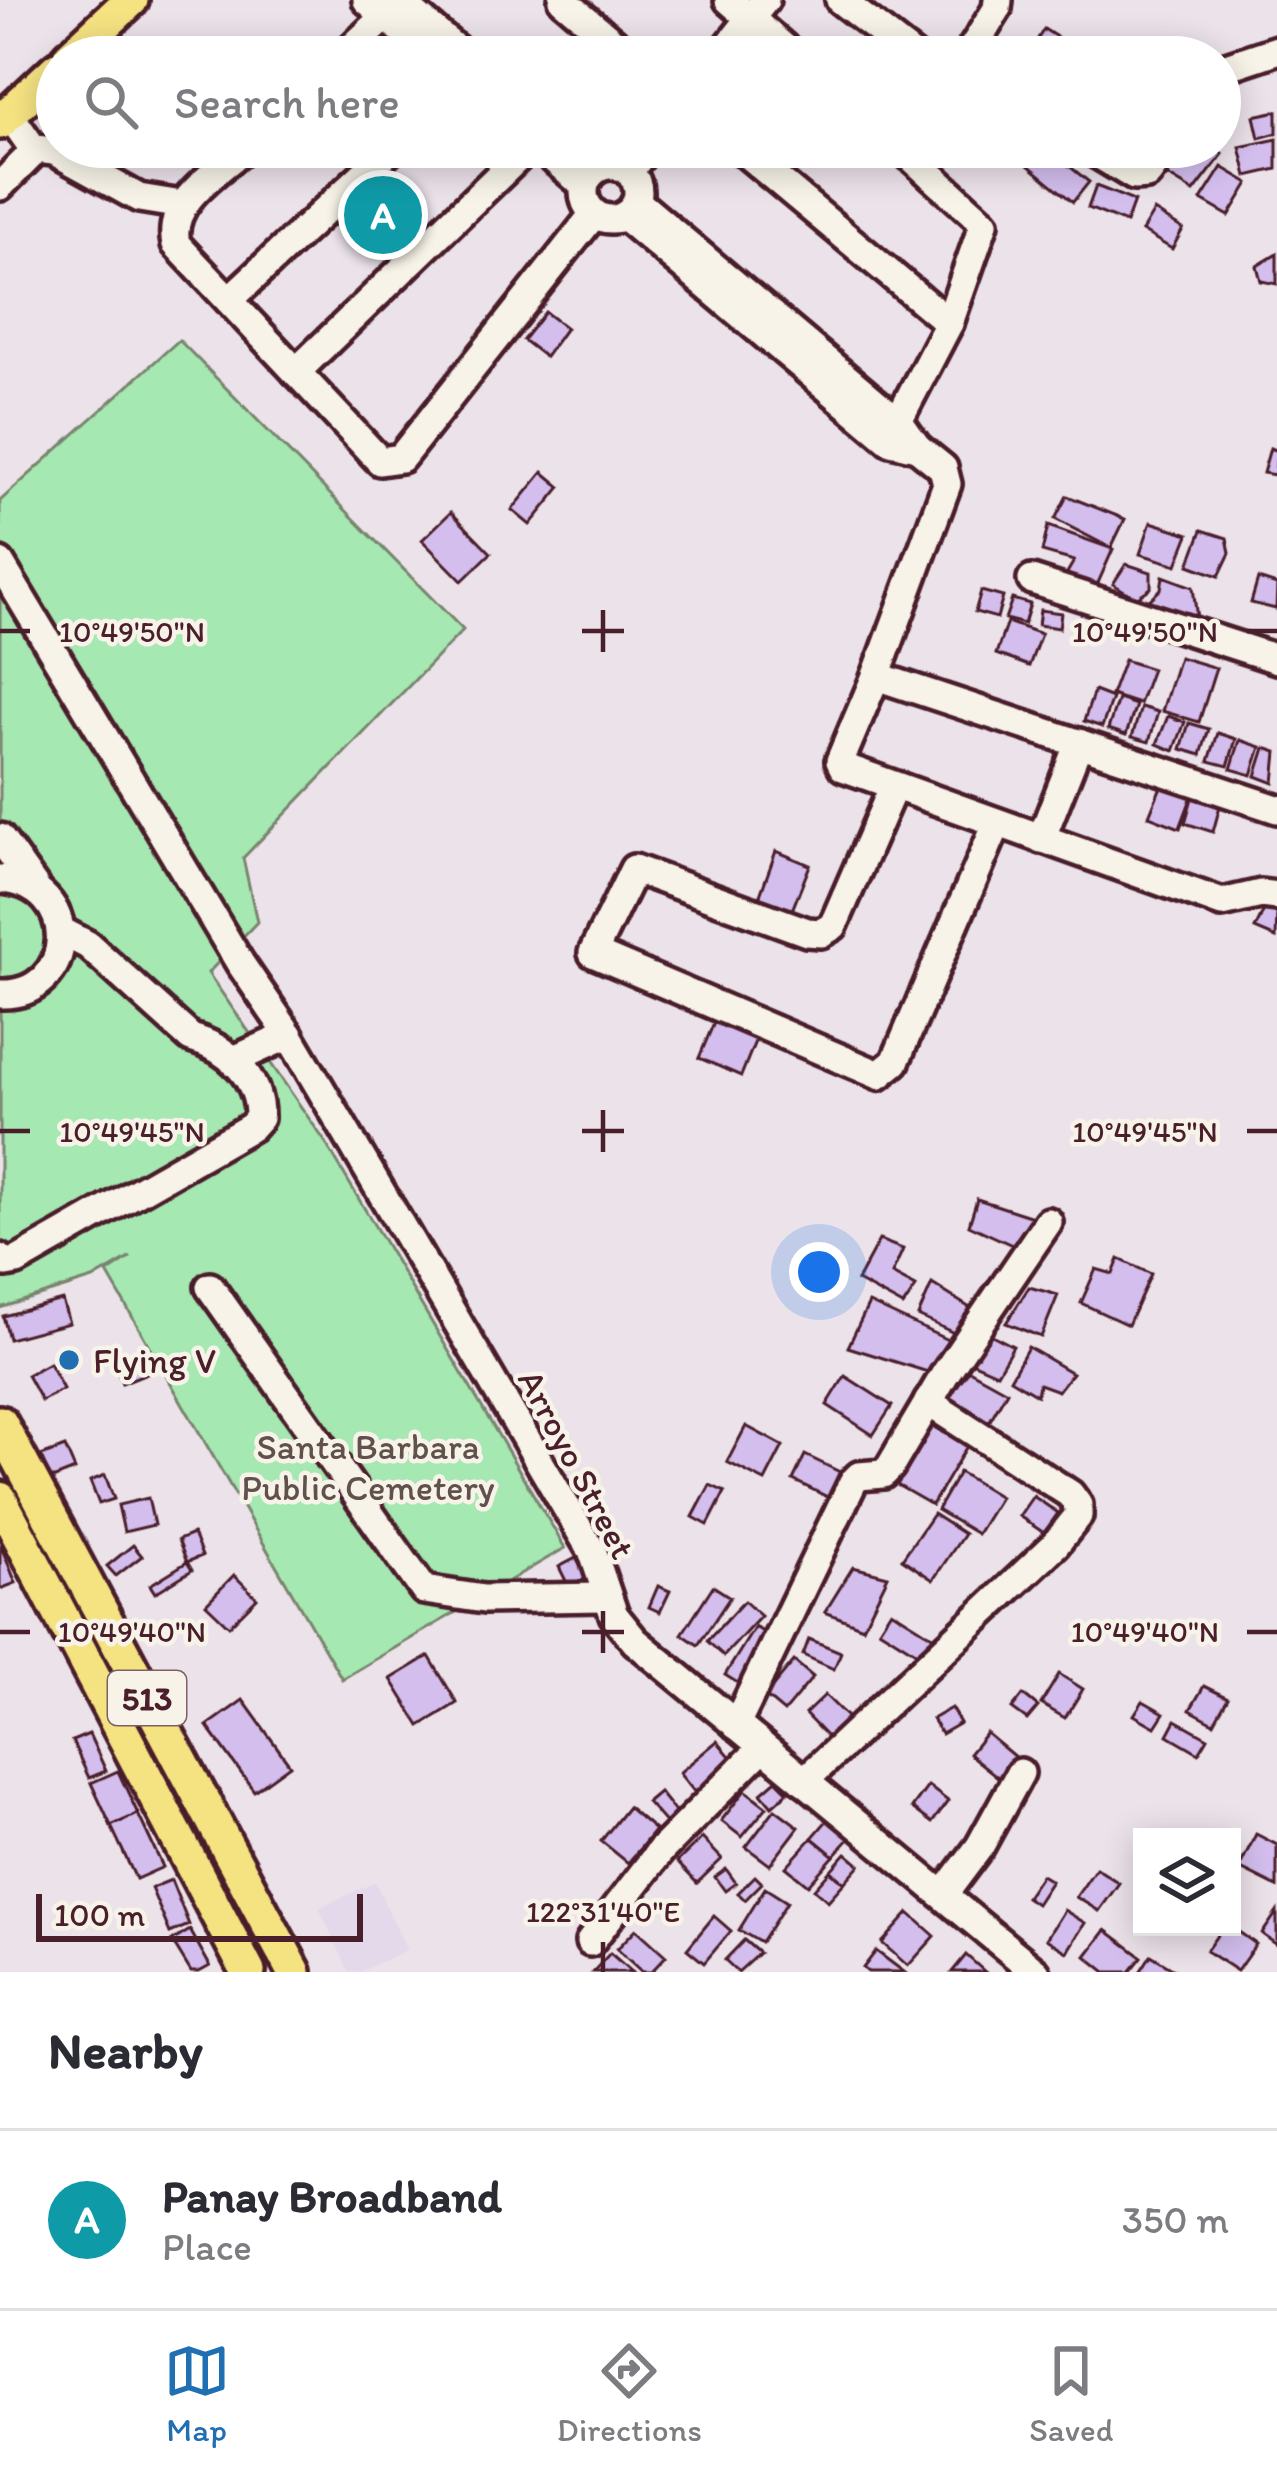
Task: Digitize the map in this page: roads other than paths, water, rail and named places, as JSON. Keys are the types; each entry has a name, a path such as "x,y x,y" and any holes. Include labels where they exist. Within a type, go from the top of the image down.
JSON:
{"main road":[{"path":"92,36 131,0"},
{"path":"4,118 36,88"},
{"name":"513","path":"0,1423 294,1972"},
{"name":"513","path":"0,1498 248,1972"}],"street":[{"path":"563,0 606,36"},
{"path":"841,0 887,36"},
{"path":"981,36 998,9 998,0"},
{"path":"361,36 391,4"},
{"path":"391,4 416,36"},
{"path":"391,4 436,36"},
{"path":"732,36 748,6 776,36"},
{"path":"1241,62 1277,50"},
{"path":"0,186 35,149 4,118"},
{"path":"85,168 140,198 182,205"},
{"path":"222,168 182,205 173,230 176,244 380,461 401,458 594,214"},
{"path":"229,300 370,168"},
{"path":"296,372 507,168"},
{"path":"575,168 590,177"},
{"path":"584,168 590,177 585,201 594,214 609,220 631,209 638,185 620,168"},
{"path":"590,177 607,168"},
{"path":"763,168 949,323"},
{"path":"894,430 949,323 984,223 923,168"},
{"path":"1121,168 1134,176 1147,175 1152,168"},
{"path":"631,209 943,468 947,484 840,760 843,767 1222,902 1261,893 1277,896"},
{"name":"Arroyo Street","path":"0,563 289,1035 593,1553 614,1615 634,1640 1036,1972"},
{"path":"1032,580 1277,658"},
{"path":"876,676 1277,809"},
{"path":"1041,839 1079,742"},
{"path":"893,788 832,926 821,933 634,869 628,873 593,953 878,1075 895,1063 998,824"},
{"path":"0,838 51,904 61,931 54,966 42,979 27,989 0,994"},
{"path":"0,879 35,887"},
{"path":"0,1258 6,1263 17,1261 259,1118 260,1101 236,1059 211,1043 190,1038 88,945 61,931"},
{"path":"236,1059 289,1035"},
{"path":"736,1725 853,1482 859,1476 886,1472 1048,1222"},
{"path":"210,1287 424,1590 484,1599 605,1597"},
{"path":"804,1781 1046,1554 1078,1516 1078,1505 1070,1494 928,1402"},
{"path":"590,1942 661,1850 763,1747"},
{"path":"944,1894 980,1846 1020,1773"}],"place":[{"name":"Panay Broadband","path":"383,215"},
{"name":"Flying V","path":"69,1360"}],"park label":[{"name":"Santa Barbara Public Cemetery","path":"368,1466"}]}
